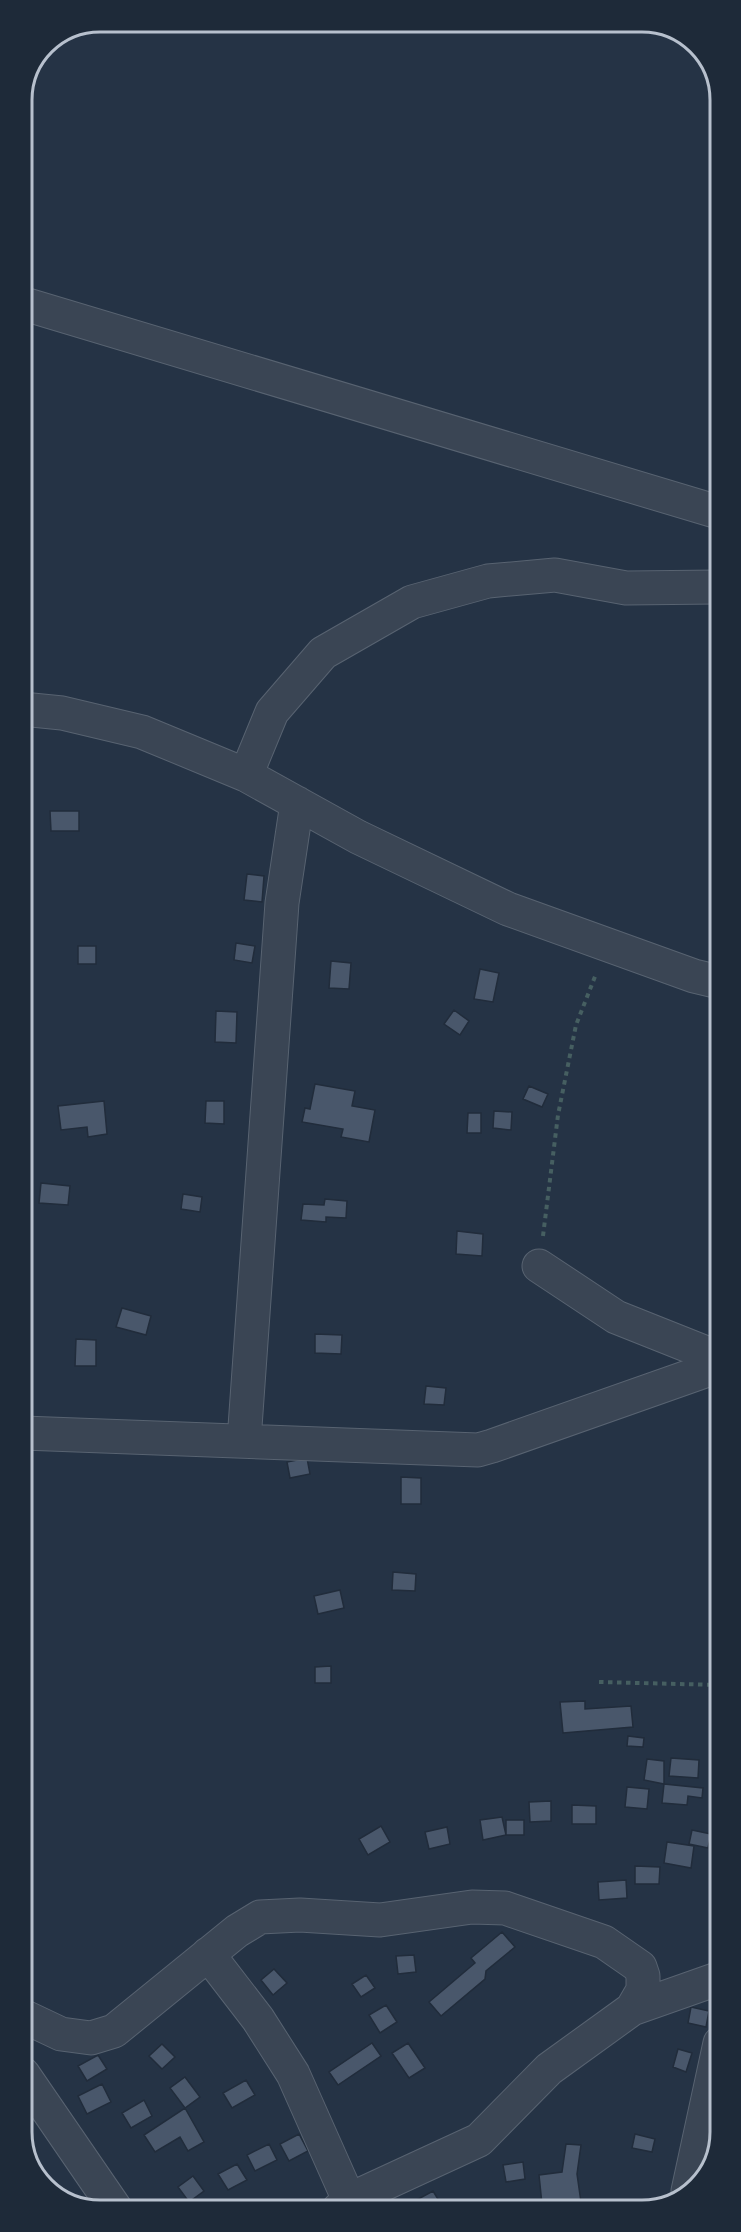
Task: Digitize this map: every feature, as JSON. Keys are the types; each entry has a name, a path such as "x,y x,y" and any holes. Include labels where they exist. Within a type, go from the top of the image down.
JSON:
{"street":[{"path":"32,306 710,510"},
{"path":"246,775 272,712 323,653 412,602 488,581 555,575 626,588 710,587"},
{"path":"32,710 62,713 142,732 246,775 358,837 508,909 710,980"},
{"path":"244,1441 282,903 297,803"},
{"path":"539,1266 616,1317 710,1354"},
{"path":"32,1433 478,1450 710,1369"},
{"path":"32,2020 61,2034 91,2038 114,2031 237,1931 260,1917 300,1915 380,1920 472,1907 505,1908 604,1942 640,1967 643,1976 643,1990 632,2009"},
{"path":"208,1954 258,2019 293,2074 341,2200"},
{"path":"353,2200 479,2140 549,2069 632,2009 710,1982"},
{"path":"32,2086 110,2200"},
{"path":"691,2179 710,2089"}],"path":[{"path":"539,1266 558,1115 576,1024 607,945"},
{"path":"599,1682 710,1685"}],"building":[{"path":"50,811 79,811 79,831 51,831"},
{"path":"247,874 264,876 262,902 244,900"},
{"path":"236,943 255,946 252,963 234,960"},
{"path":"78,946 96,946 96,964 78,964"},
{"path":"331,961 351,963 349,989 329,988"},
{"path":"480,969 499,973 493,1002 474,999"},
{"path":"454,1010 469,1021 460,1035 444,1024"},
{"path":"216,1011 237,1012 236,1043 215,1042"},
{"path":"315,1084 355,1091 352,1106 375,1110 369,1142 341,1137 343,1129 302,1122 305,1108 310,1109"},
{"path":"529,1086 548,1094 542,1107 523,1099"},
{"path":"104,1101 107,1134 88,1137 87,1127 61,1130 58,1106"},
{"path":"206,1101 224,1101 224,1124 205,1123"},
{"path":"494,1111 512,1112 511,1130 493,1128"},
{"path":"468,1113 481,1113 481,1133 467,1133"},
{"path":"41,1183 70,1186 68,1205 39,1203"},
{"path":"183,1194 202,1197 200,1212 181,1209"},
{"path":"325,1199 347,1201 346,1218 326,1217 326,1222 301,1220 303,1204 324,1205"},
{"path":"457,1231 483,1234 482,1256 456,1254"},
{"path":"122,1308 151,1316 146,1335 116,1327"},
{"path":"315,1334 342,1335 341,1354 315,1353"},
{"path":"76,1339 96,1340 96,1366 75,1366"},
{"path":"426,1386 446,1388 444,1405 424,1404"},
{"path":"307,1458 310,1474 290,1478 287,1462"},
{"path":"401,1477 421,1478 421,1504 401,1504"},
{"path":"393,1572 416,1574 415,1591 392,1590"},
{"path":"340,1590 344,1608 318,1614 314,1596"},
{"path":"331,1666 331,1683 315,1683 315,1667"},
{"path":"585,1701 585,1709 631,1706 633,1727 563,1733 560,1702"},
{"path":"628,1736 644,1738 643,1747 627,1746"},
{"path":"671,1758 699,1760 698,1778 669,1776"},
{"path":"647,1759 664,1761 664,1784 644,1780"},
{"path":"664,1784 703,1788 702,1798 688,1796 687,1805 662,1803"},
{"path":"627,1787 649,1789 647,1809 625,1807"},
{"path":"551,1801 551,1821 530,1822 529,1802"},
{"path":"572,1805 596,1806 596,1824 572,1824"},
{"path":"502,1817 506,1835 483,1840 480,1820"},
{"path":"506,1820 524,1820 524,1835 506,1835"},
{"path":"381,1826 390,1842 368,1855 359,1839"},
{"path":"447,1827 450,1844 429,1849 425,1832"},
{"path":"692,1830 710,1834 708,1848 689,1844"},
{"path":"667,1842 694,1846 691,1868 664,1863"},
{"path":"635,1866 660,1867 659,1884 635,1884"},
{"path":"626,1880 627,1898 599,1900 598,1882"},
{"path":"502,1932 515,1947 486,1971 485,1979 441,2016 429,2002 475,1963 471,1958"},
{"path":"414,1955 416,1972 398,1974 396,1956"},
{"path":"274,1969 287,1983 273,1995 261,1980"},
{"path":"366,1975 375,1988 361,1997 352,1984"},
{"path":"386,2005 397,2022 380,2033 369,2015"},
{"path":"691,2007 709,2011 706,2027 688,2023"},
{"path":"372,2043 381,2056 338,2085 329,2072"},
{"path":"408,2043 425,2068 409,2078 392,2053"},
{"path":"162,2044 175,2057 162,2069 149,2056"},
{"path":"678,2049 692,2053 686,2072 673,2067"},
{"path":"98,2055 107,2069 87,2081 78,2066"},
{"path":"185,2077 200,2097 185,2108 170,2088"},
{"path":"246,2080 255,2095 232,2108 223,2093"},
{"path":"102,2084 111,2102 87,2114 78,2096"},
{"path":"144,2100 152,2116 131,2128 122,2113"},
{"path":"185,2108 204,2142 188,2151 180,2137 155,2152 144,2135"},
{"path":"299,2134 308,2151 289,2161 280,2144"},
{"path":"635,2134 655,2139 652,2152 632,2148"},
{"path":"269,2144 277,2160 255,2171 247,2155"},
{"path":"566,2144 581,2145 577,2174 581,2200 542,2200 539,2175 562,2172"},
{"path":"523,2162 525,2179 506,2182 503,2165"},
{"path":"237,2164 247,2180 228,2190 218,2174"},
{"path":"193,2176 204,2191 192,2200 188,2200 178,2187"},
{"path":"433,2191 439,2200 416,2200"}]}
